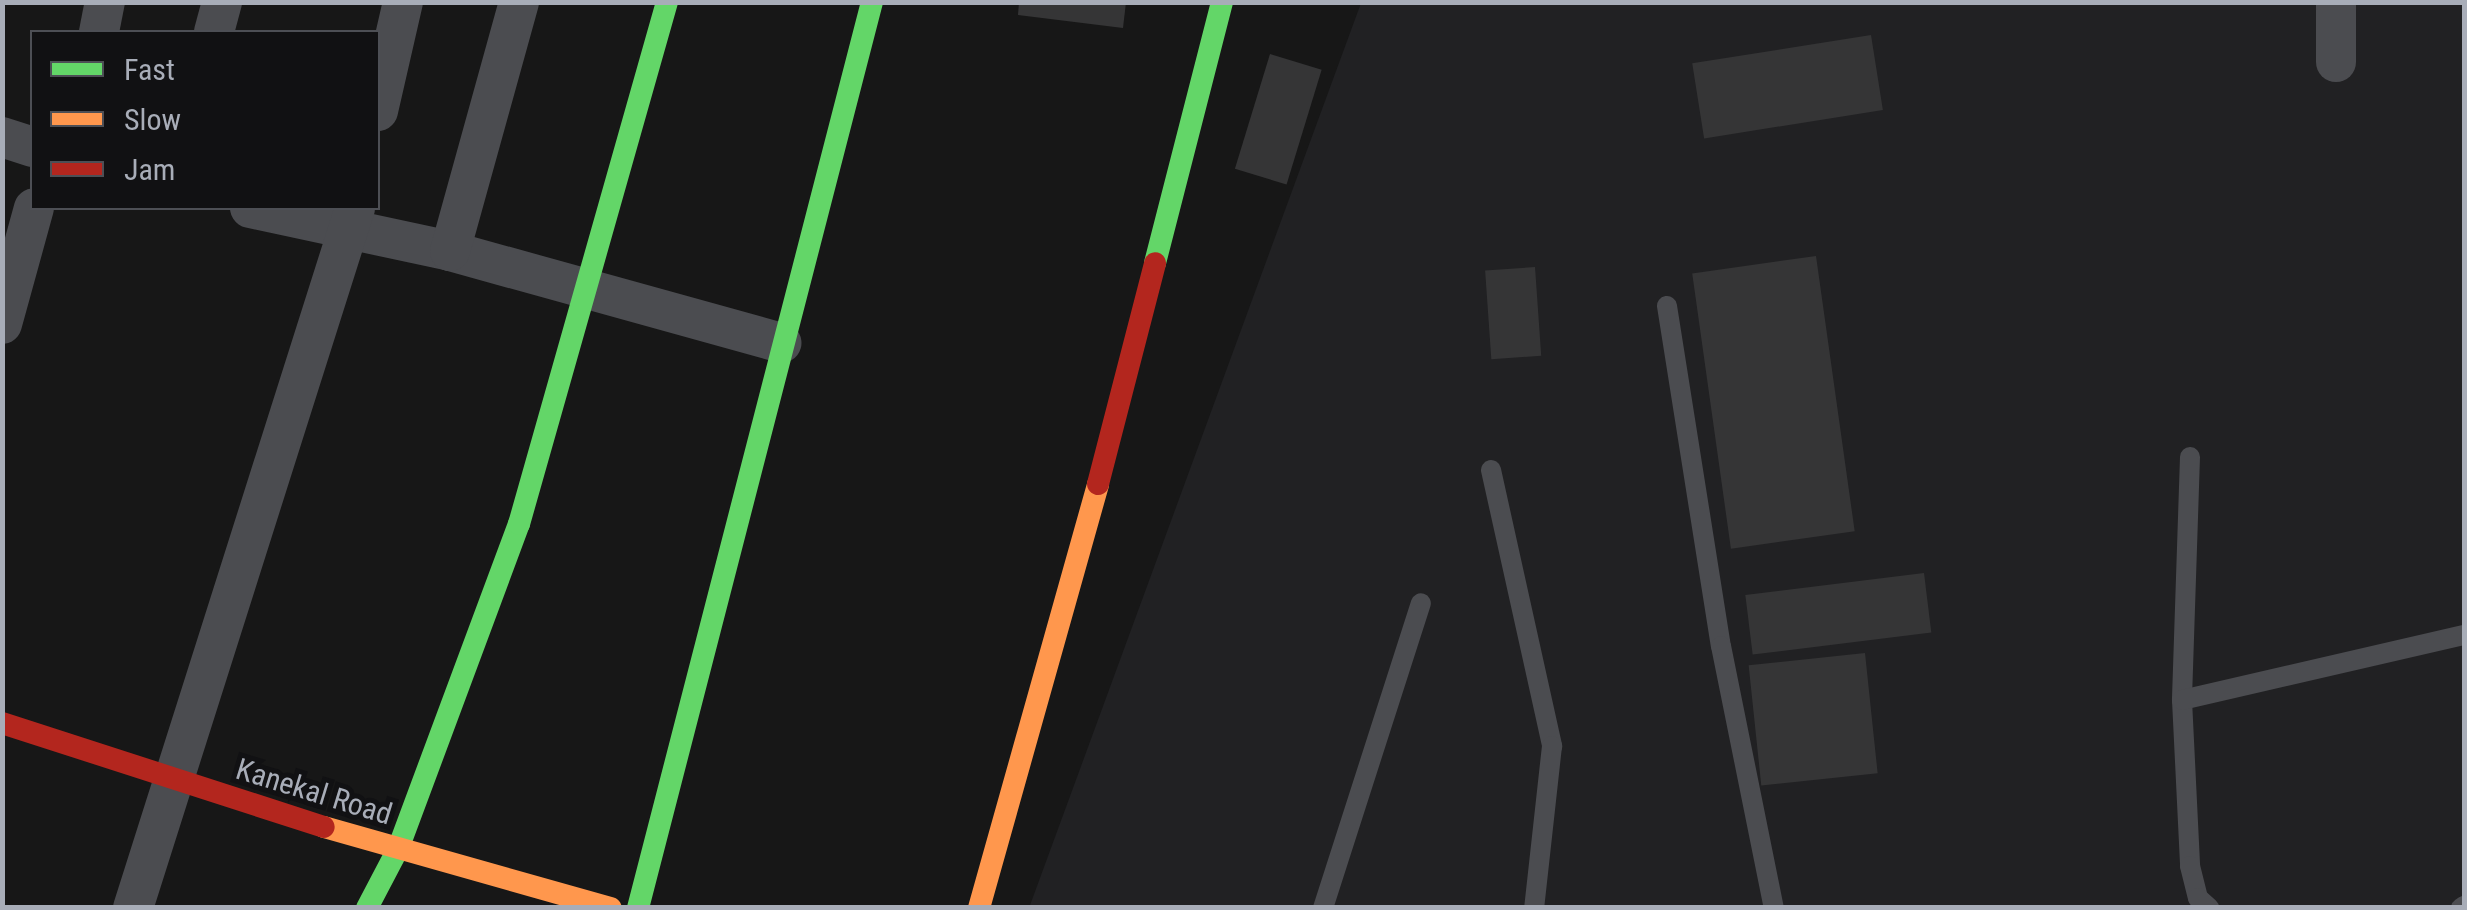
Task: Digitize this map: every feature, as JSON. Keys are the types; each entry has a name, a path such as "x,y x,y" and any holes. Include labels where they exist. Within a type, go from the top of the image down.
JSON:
{"street":[{"path":"98,30 105,2"},
{"path":"215,30 222,2"},
{"path":"380,102 403,2"},
{"path":"450,251 518,2"},
{"path":"367,908 398,849 519,524 666,2"},
{"path":"638,908 872,2"},
{"path":"979,908 1079,558 1222,2"},
{"path":"2336,2 2336,62"},
{"path":"2,137 30,145"},
{"path":"2,324 33,210"},
{"path":"266,210 352,221 781,343"},
{"path":"133,908 352,221"},
{"name":"Kanekal Road","path":"2,723 398,849 610,908"}],"lane":[{"path":"1667,306 1721,646 1774,908"},
{"path":"2190,458 2182,700 2190,866 2198,898 2209,908"},
{"path":"1490,470 1552,746 1534,908"},
{"path":"1323,908 1421,603"},
{"path":"2182,700 2464,635"}],"shaded area":[{"path":"1361,3 2464,3 2464,907 1029,908"}],"building":[{"path":"1019,2 1126,2 1123,28 1018,15"},
{"path":"1871,35 1883,110 1704,138 1692,63"},
{"path":"1270,54 1322,70 1287,185 1235,169"},
{"path":"1816,256 1855,531 1731,549 1692,273"},
{"path":"1535,267 1541,356 1491,359 1485,270"},
{"path":"1924,573 1931,633 1753,654 1745,595"},
{"path":"1865,653 1878,773 1761,786 1749,665"}],"traffic: fast":[{"path":"367,908 398,849 519,524 667,2"},
{"path":"638,908 872,2"},
{"path":"1155,263 1222,2"}],"traffic: slow":[{"path":"979,908 1098,484"},
{"path":"324,827 611,908"}],"traffic: jam":[{"path":"1098,484 1155,263"},
{"path":"2,723 324,827"}]}
